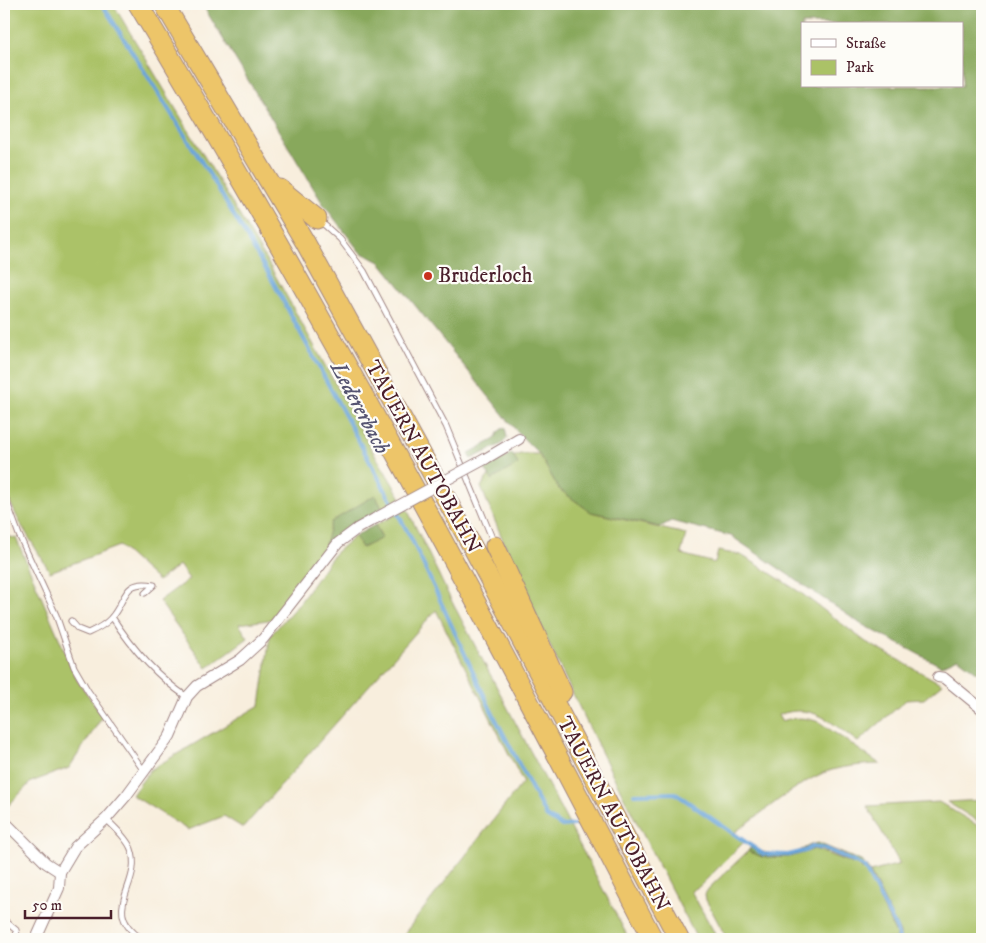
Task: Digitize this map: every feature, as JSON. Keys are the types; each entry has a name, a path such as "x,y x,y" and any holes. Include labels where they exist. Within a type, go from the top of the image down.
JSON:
{"highway":[{"name":"TAUERN AUTOBAHN","path":"138,4 290,260 456,565 653,939"},
{"name":"TAUERN AUTOBAHN","path":"164,4 272,185 472,546 679,939"},
{"path":"272,185 290,195 317,219"},
{"path":"495,546 576,722 589,768"}],"street":[{"path":"36,939 59,888 60,872 75,847 106,819 144,772 170,736 187,697 197,686 240,660 263,639 338,543 358,528 519,439"},
{"path":"938,677 944,678 982,708"},
{"path":"4,821 46,863 60,872"}],"lane":[{"path":"317,219 340,239 364,271 446,426 495,546"},
{"path":"4,494 19,535 56,615 74,667 88,691 144,772"},
{"path":"71,621 78,629 88,633 98,629 112,617 126,591 133,586 142,582 154,585 145,593"},
{"path":"112,617 128,642 170,686 187,697"},
{"path":"106,819 131,847 134,862 122,907 123,921 132,933 142,939"},
{"path":"4,920 16,930 18,939"}],"green space":[{"path":"4,4 113,4 271,268 371,448 401,498 382,508 375,495 325,544 329,547 275,619 239,624 248,638 207,668 159,601 189,579 179,565 158,581 119,546 50,572 20,523 4,490"},
{"path":"202,4 982,4 982,676 958,658 941,666 861,624 731,536 671,521 660,527 591,512 559,489 539,454 519,434 380,262 360,252 323,204"},
{"path":"505,427 507,438 502,444 471,459 469,453 495,439 499,431"},
{"path":"512,453 518,464 492,480 485,469"},
{"path":"520,454 539,454 559,489 591,512 686,534 681,554 715,563 718,551 741,555 801,593 866,642 942,684 924,699 906,700 858,742 821,716 802,711 778,715 781,721 800,718 819,722 880,764 844,767 823,773 788,793 735,832 745,841 700,886 691,891 718,939 697,939 583,716 530,602 481,487 498,467"},
{"path":"375,495 382,508 350,527 329,547 325,545 331,522"},
{"path":"407,509 449,596 629,939 400,939 523,782 436,610 243,828 224,816 188,830 132,795 150,770 260,705 270,636 301,601 334,554 355,536 382,537 375,525"},
{"path":"375,525 382,538 362,548 355,536"},
{"path":"4,536 16,538 77,680 103,716 69,768 31,782 4,810"},
{"path":"982,800 982,824 947,802"},
{"path":"939,802 982,828 982,939 900,939 900,933 870,872 900,864 867,806"},
{"path":"818,843 863,862 870,872 900,933 900,939 896,939 896,934 867,874 859,866 822,850 814,849 789,857 762,857 748,851 750,848 784,855 798,852"},
{"path":"814,849 859,866 867,874 896,934 896,939 727,939 706,900 705,894 709,888 748,851 764,856 781,857 798,855"}],"waterway":[{"name":"Ledererbach","path":"102,4 213,180 271,278 412,540 490,708 546,816 562,826 574,825"},
{"name":"Ledererbach","path":"634,794 675,793 763,854 788,855 805,851 812,847 827,849 864,867 896,928 899,939"}],"place":[{"name":"Bruderloch","path":"428,276"}]}
